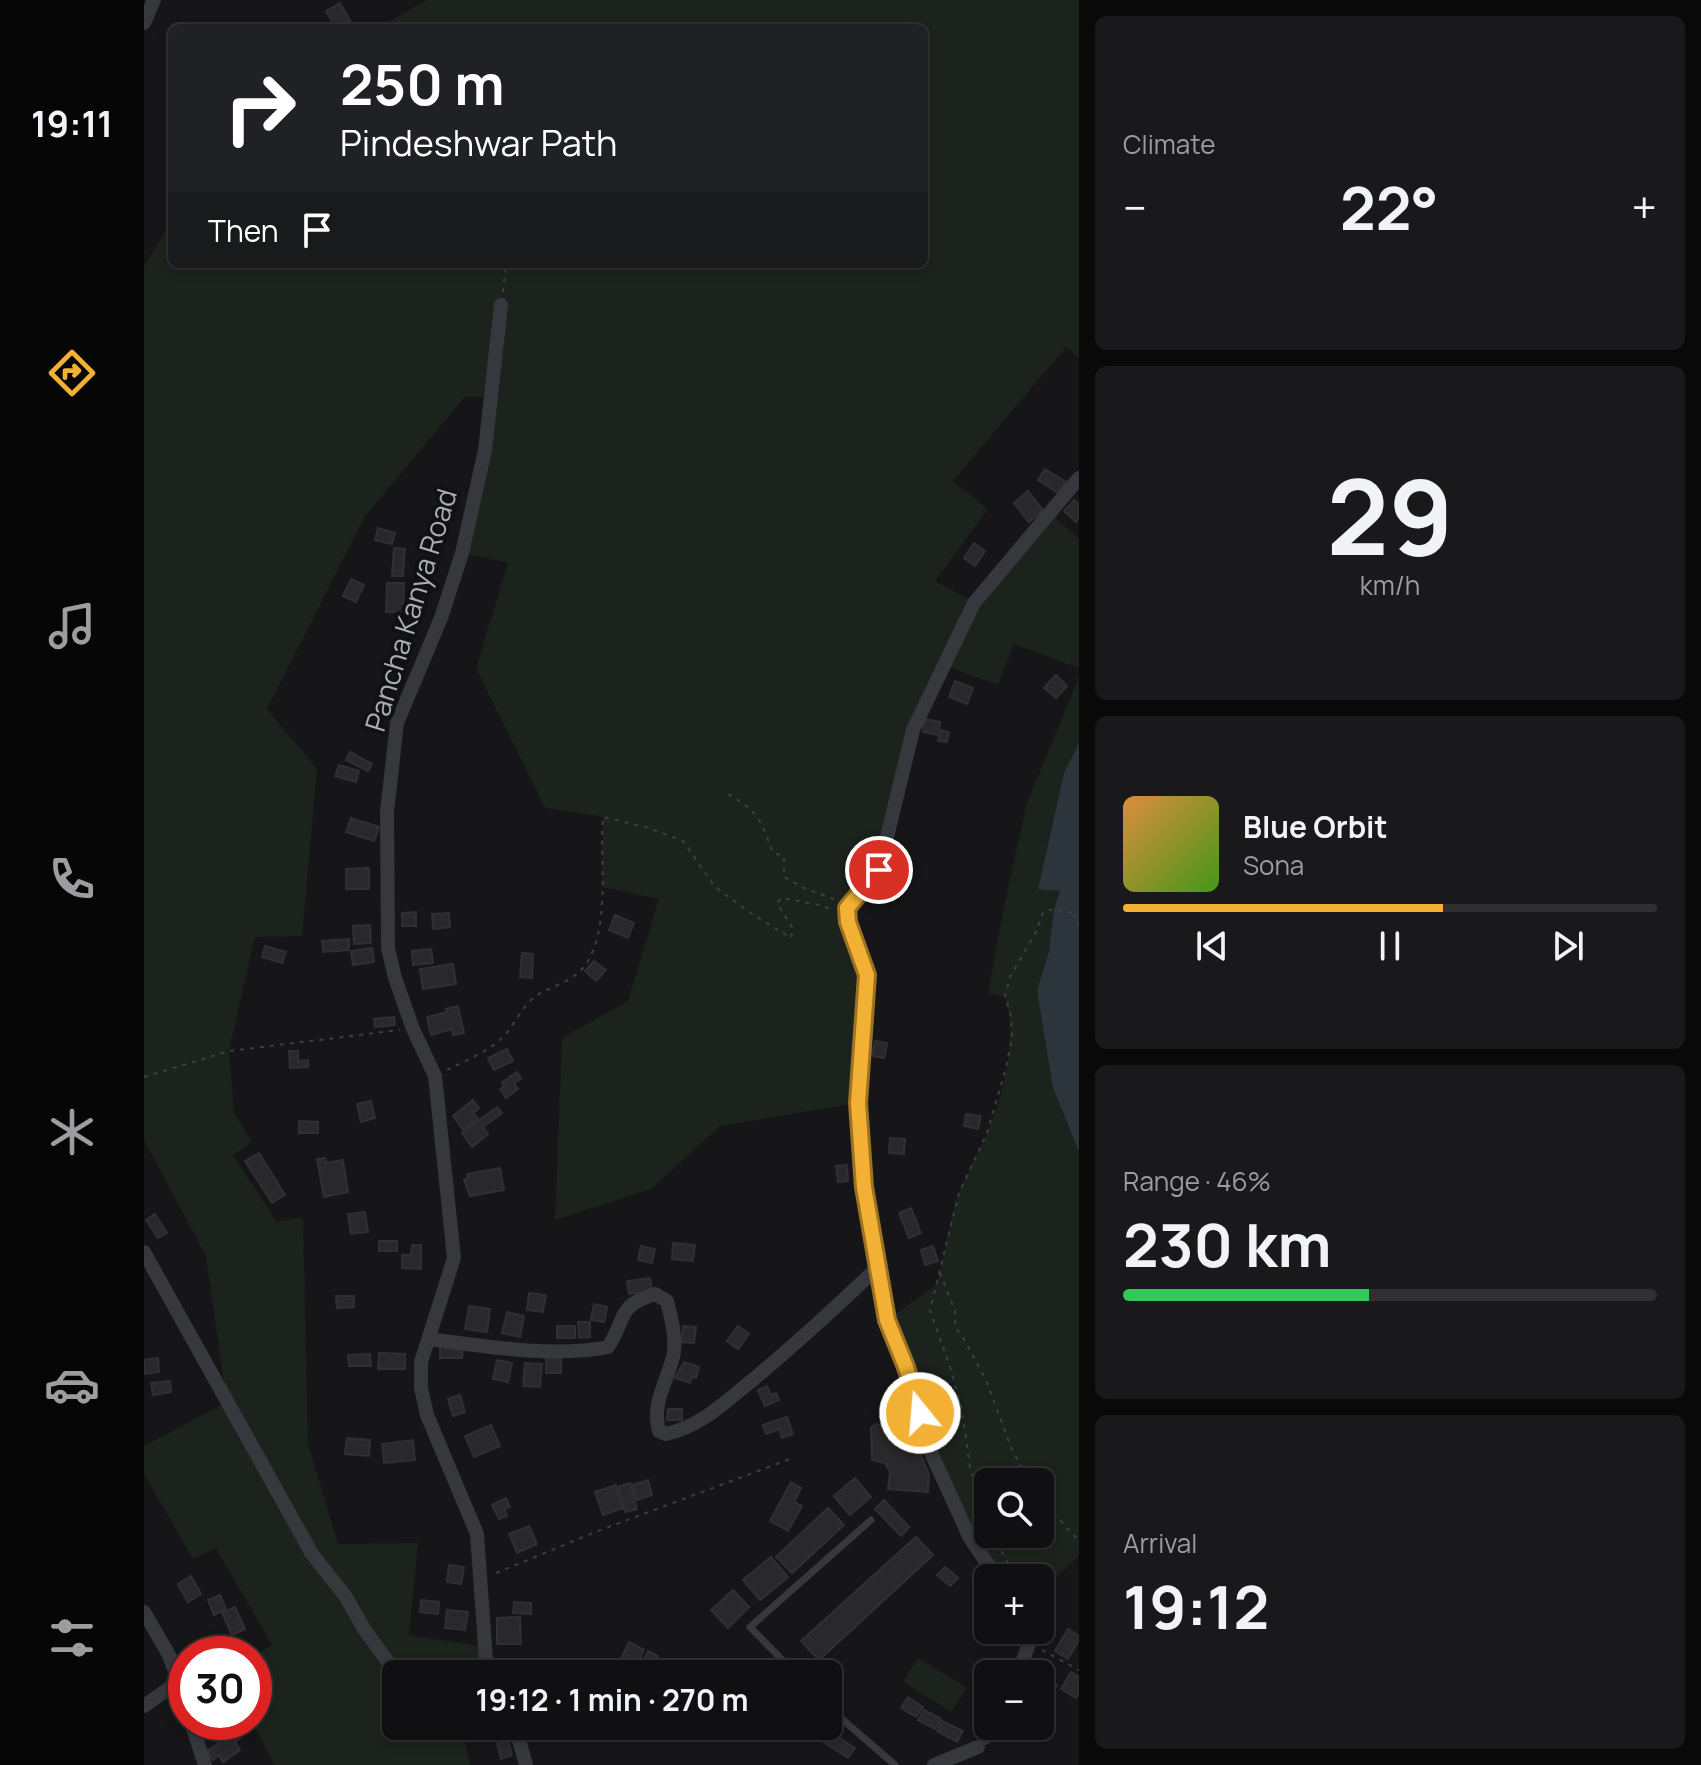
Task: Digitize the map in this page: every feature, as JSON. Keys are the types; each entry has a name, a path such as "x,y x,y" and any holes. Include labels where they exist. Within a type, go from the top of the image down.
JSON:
{"street":[{"path":"144,23 154,0"},
{"name":"Pancha Kanya Road","path":"486,1660 477,1534 427,1415 421,1388 421,1362 454,1258 435,1076 413,1029 388,948 387,812 397,723 441,618 462,553 485,450 501,305"},
{"path":"988,1564 970,1538 932,1455 906,1367 887,1320 876,1269 864,1187 858,1103 867,975 848,915 879,870 913,730 974,603 1079,478"},
{"path":"144,1252 312,1554 346,1597 387,1660"},
{"path":"429,1339 528,1349 592,1350 608,1347 617,1333 623,1312 636,1300 655,1294 667,1301 674,1350 657,1399 659,1431 666,1434 702,1421 723,1405 777,1361 876,1269"},
{"path":"144,1612 168,1653"},
{"path":"144,1706 168,1689"},
{"path":"197,1740 205,1765"},
{"path":"519,1740 526,1765"},
{"path":"934,1765 980,1740"}],"lane":[{"path":"782,1660 750,1627 871,1520"},
{"path":"842,1719 895,1765"}],"path":[{"path":"501,305 506,268"},
{"path":"728,794 752,808 773,853 784,856 784,877 804,888 833,897 848,915"},
{"path":"435,1076 477,1055 503,1037 532,998 563,985 581,970 592,951 598,931 603,817 646,827 683,841 715,887 791,938 793,929 777,903 782,898 824,906 848,915"},
{"path":"974,1481 962,1410 930,1310 959,1193 987,1133 1006,1068 1012,1037 1011,1016 1005,996 1010,977 1036,932 1043,912 1054,909 1079,914"},
{"path":"1073,913 1079,928"},
{"path":"144,1077 229,1051 413,1029"},
{"path":"940,1273 955,1311 955,1328 986,1380 1012,1450 1022,1468"},
{"path":"480,1579 790,1459"},
{"path":"1054,1513 1079,1541"},
{"path":"1042,1644 1079,1670"}],"shaded area":[{"path":"427,0 1079,0 1079,357 1066,347 953,481 988,509 935,581 975,603 1049,512 1079,539 1079,668 1014,644 998,685 943,665 913,730 879,870 847,908 867,975 858,1103 720,1126 651,1189 555,1220 562,1038 628,1001 659,899 602,887 603,817 545,808 476,668 508,563 462,553 491,397 465,397 365,516 267,709 317,769 302,936 255,937 229,1050 234,1112 252,1142 233,1155 277,1222 303,1217 308,1444 338,1544 418,1543 409,1635 485,1647 486,1660 382,1660 382,1740 475,1740 465,1743 470,1765 274,1765 262,1740 272,1740 272,1636 267,1636 216,1548 193,1559 144,1474 144,1446 227,1402 206,1256 144,1140 144,266 168,227 168,268 928,268 928,24 385,24"},
{"path":"1079,677 1079,743 1064,773 1038,888 1060,891 1054,909 1049,951 1037,991 1053,1088 1079,1152 1079,1556 1054,1579 1054,1564 988,1564 977,1548 1054,1548 1054,1468 974,1468 974,1544 887,1320 936,1285 958,1195 999,1101 1010,1048 1009,1013 1005,996 988,994 1027,803"},
{"path":"1079,743 1079,1152 1053,1088 1037,991 1049,951 1054,909 1060,891 1038,889 1064,773"},
{"path":"918,1658 967,1688 951,1712 903,1682"}],"building":[{"path":"340,3 352,24 334,24 326,11"},
{"path":"1045,469 1066,482 1058,493 1038,480"},
{"path":"1028,491 1043,510 1029,522 1014,503"},
{"path":"1074,500 1079,504 1076,522 1064,511"},
{"path":"378,528 395,533 392,544 375,540"},
{"path":"974,543 985,551 975,566 964,558"},
{"path":"394,548 405,549 403,576 392,576"},
{"path":"351,579 364,585 356,602 343,596"},
{"path":"387,583 404,583 403,612 386,612"},
{"path":"412,607 422,609 418,625 409,623"},
{"path":"1056,675 1067,686 1056,698 1044,688"},
{"path":"955,681 973,688 967,704 949,697"},
{"path":"925,719 940,722 939,730 949,732 947,742 938,741 939,735 923,732"},
{"path":"350,752 372,764 368,771 346,760"},
{"path":"339,765 359,771 356,782 335,776"},
{"path":"351,818 379,827 374,841 346,832"},
{"path":"369,868 369,889 346,889 346,869"},
{"path":"416,912 416,926 402,926 402,913"},
{"path":"449,913 450,927 433,929 432,914"},
{"path":"615,915 634,923 628,938 609,930"},
{"path":"370,925 371,943 354,944 353,926"},
{"path":"349,939 349,950 323,952 322,941"},
{"path":"265,946 286,952 282,963 262,957"},
{"path":"372,948 374,962 353,965 351,951"},
{"path":"431,949 433,963 413,965 412,951"},
{"path":"522,953 533,954 532,978 520,977"},
{"path":"594,961 606,970 596,981 585,971"},
{"path":"453,964 456,984 423,989 420,969"},
{"path":"458,1006 464,1033 453,1035 452,1029 431,1035 427,1017"},
{"path":"394,1017 395,1025 375,1027 374,1019"},
{"path":"875,1041 887,1043 884,1058 872,1056"},
{"path":"507,1049 513,1061 494,1070 488,1058"},
{"path":"289,1051 298,1051 298,1061 308,1060 308,1067 290,1068"},
{"path":"517,1072 521,1079 514,1083 518,1089 506,1098 500,1089 504,1086 502,1082"},
{"path":"473,1100 479,1108 473,1113 478,1119 463,1130 453,1116"},
{"path":"371,1101 375,1118 361,1122 357,1104"},
{"path":"497,1107 502,1113 483,1127 488,1134 472,1147 462,1133"},
{"path":"966,1114 981,1116 978,1129 964,1126"},
{"path":"299,1121 318,1122 318,1133 299,1133"},
{"path":"890,1138 905,1139 904,1154 889,1153"},
{"path":"259,1153 285,1195 272,1203 245,1161"},
{"path":"325,1158 326,1163 343,1160 348,1192 324,1197 317,1159"},
{"path":"847,1165 848,1181 838,1182 836,1166"},
{"path":"500,1168 504,1190 470,1196 464,1180 468,1179 467,1174"},
{"path":"911,1208 921,1233 909,1238 899,1213"},
{"path":"365,1212 368,1232 351,1234 348,1214"},
{"path":"155,1214 167,1233 158,1238 146,1220"},
{"path":"379,1241 397,1241 397,1251 379,1251"},
{"path":"673,1243 695,1245 693,1261 672,1259"},
{"path":"412,1245 421,1245 421,1269 402,1268 402,1255 411,1255"},
{"path":"641,1246 655,1249 652,1263 638,1260"},
{"path":"933,1246 938,1261 925,1265 921,1250"},
{"path":"650,1278 652,1290 629,1294 627,1281"},
{"path":"529,1293 546,1295 543,1312 527,1310"},
{"path":"336,1296 354,1296 354,1307 337,1308"},
{"path":"594,1304 607,1307 604,1322 591,1320"},
{"path":"469,1306 490,1309 487,1332 465,1329"},
{"path":"507,1312 524,1316 520,1337 502,1333"},
{"path":"578,1322 590,1322 590,1337 579,1338"},
{"path":"557,1326 575,1326 575,1338 557,1338"},
{"path":"683,1326 696,1327 694,1343 682,1342"},
{"path":"738,1326 749,1334 738,1349 727,1341"},
{"path":"440,1346 463,1346 462,1358 440,1358"},
{"path":"379,1353 405,1354 405,1369 378,1369"},
{"path":"370,1354 371,1366 349,1366 348,1355"},
{"path":"158,1358 159,1372 144,1374 144,1360"},
{"path":"546,1358 561,1358 561,1373 546,1373"},
{"path":"497,1360 512,1363 508,1382 493,1379"},
{"path":"684,1362 699,1367 696,1378 692,1376 690,1383 675,1378"},
{"path":"525,1363 542,1364 540,1387 523,1386"},
{"path":"170,1381 171,1392 153,1395 151,1383"},
{"path":"767,1386 771,1395 776,1393 779,1400 765,1406 758,1390"},
{"path":"460,1395 465,1412 453,1416 448,1399"},
{"path":"668,1409 682,1409 682,1420 667,1420"},
{"path":"787,1417 793,1434 782,1438 779,1429 766,1434 763,1425"},
{"path":"876,1424 903,1433 917,1445 929,1475 928,1492 888,1489 890,1472 885,1463 872,1460 871,1428"},
{"path":"491,1425 500,1446 474,1457 465,1436"},
{"path":"347,1438 370,1440 369,1456 345,1454"},
{"path":"413,1440 415,1460 384,1463 382,1444"},
{"path":"855,1478 871,1497 850,1515 834,1496"},
{"path":"648,1480 652,1495 637,1500 632,1485"},
{"path":"791,1482 801,1488 794,1502 802,1506 788,1531 770,1521"},
{"path":"630,1483 637,1509 625,1512 618,1487"},
{"path":"616,1485 623,1508 603,1515 595,1492"},
{"path":"506,1498 510,1507 504,1509 507,1516 499,1519 492,1505"},
{"path":"884,1500 909,1527 901,1536 875,1509"},
{"path":"828,1508 844,1525 792,1573 776,1557"},
{"path":"529,1526 537,1544 517,1553 509,1534"},
{"path":"916,1537 933,1555 819,1660 801,1641"},
{"path":"771,1557 788,1577 760,1600 743,1580"},
{"path":"449,1565 464,1567 461,1584 447,1582"},
{"path":"945,1567 958,1578 950,1586 937,1575"},
{"path":"191,1576 201,1594 188,1602 178,1584"},
{"path":"733,1590 749,1607 728,1628 711,1610"},
{"path":"220,1595 226,1609 214,1615 208,1600"},
{"path":"421,1600 439,1602 438,1614 420,1612"},
{"path":"514,1602 531,1603 531,1614 513,1613"},
{"path":"235,1607 245,1629 232,1635 222,1613"},
{"path":"447,1610 468,1612 465,1630 445,1628"},
{"path":"520,1617 521,1644 497,1644 497,1618"},
{"path":"1068,1629 1079,1636 1079,1640 1068,1659 1055,1651"},
{"path":"629,1642 644,1650 639,1660 620,1660"},
{"path":"648,1651 658,1656 656,1660 644,1660"},
{"path":"1071,1672 1079,1677 1076,1698 1061,1689"},
{"path":"908,1697 923,1707 916,1717 901,1708"},
{"path":"924,1710 941,1719 935,1729 918,1720"},
{"path":"942,1721 963,1731 957,1742 937,1731"},
{"path":"223,1740 238,1740 235,1742 240,1750 223,1762 218,1755 213,1760 207,1751"},
{"path":"508,1740 512,1755 501,1759 497,1744"},
{"path":"820,1740 842,1740 855,1748 848,1758"}],"route":[{"path":"879,870 847,908 848,922 867,975 858,1103 860,1141 876,1269 887,1320 920,1413"}]}
